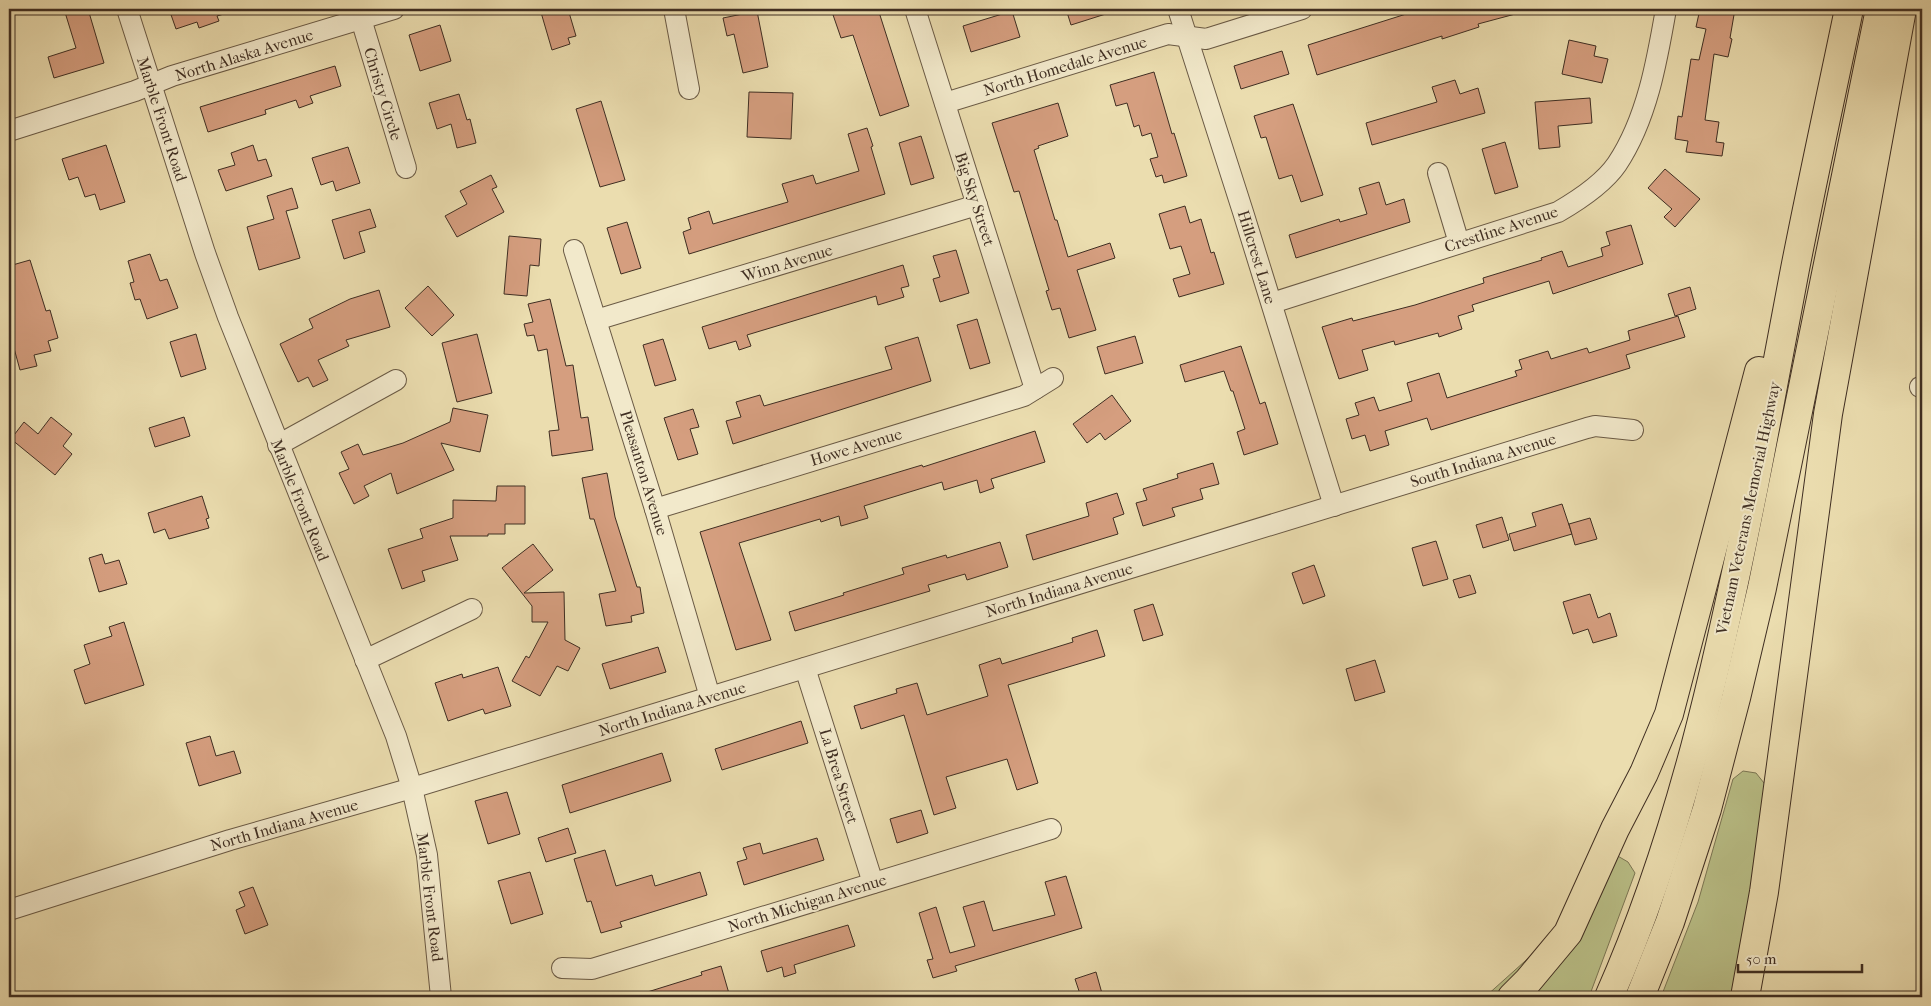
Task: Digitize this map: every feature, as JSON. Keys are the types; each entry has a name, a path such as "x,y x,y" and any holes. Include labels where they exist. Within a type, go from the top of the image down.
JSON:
{"highway":[{"name":"Vietnam Veterans Memorial Highway","path":"1609,997 1631,949 1667,846 1696,745 1731,600 1795,270 1849,9"},
{"name":"Vietnam Veterans Memorial Highway","path":"1640,997 1670,922 1686,875 1707,809 1736,698 1762,588 1880,9"},
{"path":"1745,997 1764,892 1828,414 1902,9"},
{"path":"1512,997 1528,981 1568,933 1615,829 1644,773 1669,714 1760,367 1795,270"}],"street":[{"name":"Marble Front Road","path":"127,9 228,317 396,736 412,788 427,855 441,997"},
{"name":"North Alaska Avenue","path":"9,131 135,91 172,76 394,9"},
{"path":"674,9 689,89"},
{"name":"Big Sky Street","path":"915,9 1035,389"},
{"name":"Hillcrest Lane","path":"1178,9 1272,303 1334,506"},
{"name":"North Homedale Avenue","path":"945,103 1168,34 1206,39 1302,9"},
{"name":"Crestline Avenue","path":"1272,303 1558,212 1584,196 1616,165 1641,117 1660,48 1666,9"},
{"name":"Christy Circle","path":"360,19 406,168"},
{"path":"1438,173 1459,243"},
{"name":"Winn Avenue","path":"596,320 977,205"},
{"name":"Pleasanton Avenue","path":"574,250 655,509 710,697"},
{"name":"Howe Avenue","path":"655,509 1014,398 1035,389 1053,378"},
{"path":"278,445 396,380"},
{"name":"South Indiana Avenue","path":"1334,506 1595,426 1633,430"},
{"name":"North Indiana Avenue","path":"9,910 230,840 412,788 1334,506"},
{"path":"365,660 472,609"},
{"name":"La Brea Street","path":"806,668 873,883"},
{"name":"North Michigan Avenue","path":"562,968 592,969 1051,829"}],"green space":[{"path":"1743,771 1756,773 1768,788 1747,925 1731,997 1661,997 1698,902 1733,779"},
{"path":"1616,855 1628,862 1635,873 1589,997 1485,997 1534,953"}],"building":[{"path":"64,9 88,9 104,63 54,78 48,57 76,48"},
{"path":"169,9 230,9 231,12 217,16 219,21 199,28 197,22 176,29"},
{"path":"540,9 568,9 576,36 568,38 570,44 552,50"},
{"path":"831,9 878,9 909,106 880,116 853,35 841,38"},
{"path":"1066,9 1112,9 1112,12 1071,25"},
{"path":"1422,9 1518,9 1519,13 1478,24 1479,27 1442,39 1442,36 1317,75 1308,45"},
{"path":"1700,9 1735,9 1728,57 1714,54 1705,120 1719,122 1716,142 1724,143 1722,156 1686,152 1688,141 1675,139 1678,116 1682,117 1691,59 1699,60 1706,29 1696,27"},
{"path":"757,11 768,67 743,73 734,34 727,36 723,18"},
{"path":"1012,11 1020,37 971,52 963,26"},
{"path":"440,25 451,61 420,71 409,35"},
{"path":"1569,40 1596,46 1594,56 1608,59 1602,83 1562,74"},
{"path":"1282,51 1289,74 1241,89 1234,66"},
{"path":"335,66 341,86 310,96 313,103 299,108 296,100 265,110 266,114 208,132 200,107"},
{"path":"1154,72 1172,134 1174,133 1187,176 1164,183 1162,175 1156,177 1150,159 1158,157 1151,133 1142,136 1139,125 1134,127 1127,103 1116,106 1110,85"},
{"path":"1455,80 1460,94 1478,88 1485,113 1372,145 1366,123 1437,102 1432,87"},
{"path":"749,92 793,93 791,139 747,137"},
{"path":"459,94 467,120 470,119 476,143 457,148 451,124 437,129 429,103"},
{"path":"1590,98 1592,123 1558,126 1560,147 1539,149 1535,102"},
{"path":"601,101 625,180 600,187 576,109"},
{"path":"1058,103 1068,136 1038,146 1039,148 1034,150 1068,257 1110,243 1115,258 1077,270 1096,330 1069,338 1060,308 1052,310 1046,291 1049,290 1019,191 1014,192 992,123"},
{"path":"1293,104 1323,195 1301,202 1292,175 1279,179 1266,137 1261,138 1254,116"},
{"path":"867,128 885,194 689,254 683,232 691,229 688,218 709,211 713,224 788,202 782,184 813,175 816,184 859,171 848,134"},
{"path":"921,136 934,178 911,185 899,143"},
{"path":"1505,142 1518,187 1495,194 1482,149"},
{"path":"106,145 125,202 100,210 95,194 85,197 78,177 69,180 62,159"},
{"path":"253,145 258,161 266,159 272,176 226,191 218,170 235,165 231,153"},
{"path":"348,147 360,183 336,191 333,181 321,185 312,158"},
{"path":"1665,169 1700,199 1675,227 1664,217 1672,209 1648,188"},
{"path":"491,175 497,187 492,189 504,212 457,237 445,216 467,204 460,191"},
{"path":"1379,182 1386,205 1404,199 1410,222 1296,258 1289,235 1339,219 1340,222 1367,214 1359,188"},
{"path":"292,188 298,208 286,211 300,258 259,270 247,227 274,219 267,196"},
{"path":"1185,206 1190,223 1201,219 1211,253 1214,252 1224,284 1179,297 1173,279 1190,274 1181,246 1170,249 1159,214"},
{"path":"370,209 376,227 359,232 365,252 344,259 332,220"},
{"path":"627,222 641,268 621,274 607,228"},
{"path":"1631,225 1643,264 1553,294 1549,281 1472,305 1474,311 1458,316 1462,329 1439,337 1438,333 1395,345 1394,341 1362,350 1368,370 1339,379 1322,327 1352,318 1353,321 1415,305 1484,283 1483,278 1542,260 1541,258 1562,251 1568,267 1603,256 1601,248 1610,245 1606,232"},
{"path":"509,236 541,239 539,266 530,265 527,296 504,294"},
{"path":"956,250 969,293 940,302 933,279 940,277 933,256"},
{"path":"150,254 160,281 167,279 178,308 147,319 140,299 135,300 130,283 134,282 128,261"},
{"path":"30,260 46,311 50,310 58,338 48,341 51,351 34,355 37,366 20,370 9,330 9,266"},
{"path":"903,265 909,286 901,288 904,297 878,305 876,296 747,335 751,346 739,350 736,341 709,349 702,327"},
{"path":"428,286 454,315 432,336 405,308"},
{"path":"1690,287 1696,309 1675,316 1668,294"},
{"path":"379,290 390,327 346,340 349,346 318,360 328,380 313,387 308,377 298,382 280,344 313,328 309,319 350,299"},
{"path":"550,299 566,366 573,365 581,418 588,417 593,450 552,456 549,431 559,430 547,349 538,351 534,335 527,336 524,324 533,322 528,304"},
{"path":"1678,316 1685,337 1626,355 1630,368 1431,430 1427,418 1385,431 1389,445 1370,451 1365,435 1352,439 1346,419 1359,415 1355,403 1374,397 1379,411 1412,401 1407,383 1439,373 1447,398 1517,376 1515,371 1522,369 1519,360 1548,351 1551,359 1587,348 1589,353 1630,340 1628,331"},
{"path":"977,319 990,363 970,369 957,325"},
{"path":"196,334 206,369 181,377 170,342"},
{"path":"477,334 492,393 457,402 442,343"},
{"path":"1135,336 1143,363 1105,374 1097,347"},
{"path":"918,337 931,381 733,444 726,421 741,417 736,402 760,395 764,406 892,369 885,347"},
{"path":"663,339 676,380 655,386 643,345"},
{"path":"1241,346 1260,404 1265,402 1278,444 1244,455 1237,432 1245,429 1233,391 1231,391 1224,371 1185,382 1180,365"},
{"path":"1112,395 1131,421 1105,440 1100,433 1087,443 1073,424"},
{"path":"453,408 488,415 480,452 441,443 454,470 397,494 391,473 364,486 369,496 354,504 339,473 349,469 341,452 358,444 363,455 403,443 450,422"},
{"path":"693,409 699,427 690,429 698,454 678,460 664,418"},
{"path":"51,417 72,434 63,446 72,454 55,475 11,439 24,422 38,434"},
{"path":"184,417 190,436 155,447 149,428"},
{"path":"1035,431 1045,462 991,479 994,488 980,493 977,480 944,490 942,482 864,506 868,518 841,526 839,516 821,522 820,519 739,543 771,640 736,650 700,532 922,465 923,467"},
{"path":"1213,463 1219,484 1200,489 1203,499 1172,508 1175,516 1143,526 1136,503 1147,500 1143,489 1178,478 1177,474"},
{"path":"607,473 615,517 637,587 640,587 644,613 631,616 632,622 606,626 599,594 616,591 594,519 590,519 582,478"},
{"path":"497,486 525,486 525,524 505,524 505,534 450,536 458,560 422,571 425,581 402,589 388,549 423,538 420,529 453,518 453,500 496,501"},
{"path":"1117,493 1124,514 1113,518 1118,534 1033,560 1026,535 1089,516 1086,503"},
{"path":"202,496 209,518 206,519 209,528 169,539 165,529 154,533 148,513"},
{"path":"1562,504 1572,534 1514,551 1509,534 1536,526 1532,513"},
{"path":"1502,517 1509,540 1483,548 1476,525"},
{"path":"1590,518 1597,539 1575,545 1569,524"},
{"path":"1436,541 1448,579 1423,586 1412,548"},
{"path":"1000,542 1008,567 967,580 965,574 928,585 930,591 795,631 789,612 904,574 902,568 946,555 947,558"},
{"path":"533,544 553,570 524,593 564,592 565,640 580,648 568,671 557,666 540,696 512,681 526,656 529,658 548,622 532,622 532,606 502,568"},
{"path":"102,554 105,564 119,560 127,584 99,592 89,558"},
{"path":"1314,565 1325,596 1303,604 1292,573"},
{"path":"1470,575 1476,593 1459,598 1453,580"},
{"path":"1590,594 1598,618 1610,613 1617,636 1593,643 1588,629 1573,634 1563,602"},
{"path":"1153,604 1163,635 1143,641 1134,610"},
{"path":"124,622 144,685 85,704 74,670 90,664 84,645 112,636 109,627"},
{"path":"1097,630 1105,656 1008,685 1038,783 1017,790 1007,759 946,777 956,808 934,815 904,715 861,729 854,706 897,693 896,689 917,683 927,715 988,696 979,665 1000,658 1002,664 1073,642 1072,638"},
{"path":"658,647 666,672 610,689 602,664"},
{"path":"1375,660 1385,692 1355,701 1346,669"},
{"path":"498,667 511,706 485,714 483,709 448,721 435,683 462,674 463,678"},
{"path":"801,721 808,743 722,770 715,749"},
{"path":"210,736 216,756 234,751 241,773 199,786 186,743"},
{"path":"662,753 671,781 570,813 562,785"},
{"path":"507,792 520,834 488,844 475,801"},
{"path":"921,810 928,833 897,843 890,819"},
{"path":"568,828 576,853 546,862 538,838"},
{"path":"817,838 824,860 744,885 737,862 747,859 743,848 760,843 763,854"},
{"path":"605,850 616,886 652,875 655,886 700,872 707,895 620,922 622,927 601,933 591,901 587,902 574,859"},
{"path":"530,872 543,914 511,924 498,881"},
{"path":"1066,876 1082,928 955,966 957,971 933,978 927,960 933,959 919,913 936,907 950,953 975,946 963,907 984,901 993,931 1055,915 1045,882"},
{"path":"253,887 268,925 245,934 236,910 245,906 239,892"},
{"path":"848,925 855,946 794,965 796,973 784,977 782,967 767,972 761,951"},
{"path":"721,966 730,997 642,997 641,994 702,975 701,972"},
{"path":"1096,972 1103,997 1081,997 1075,979"}]}
